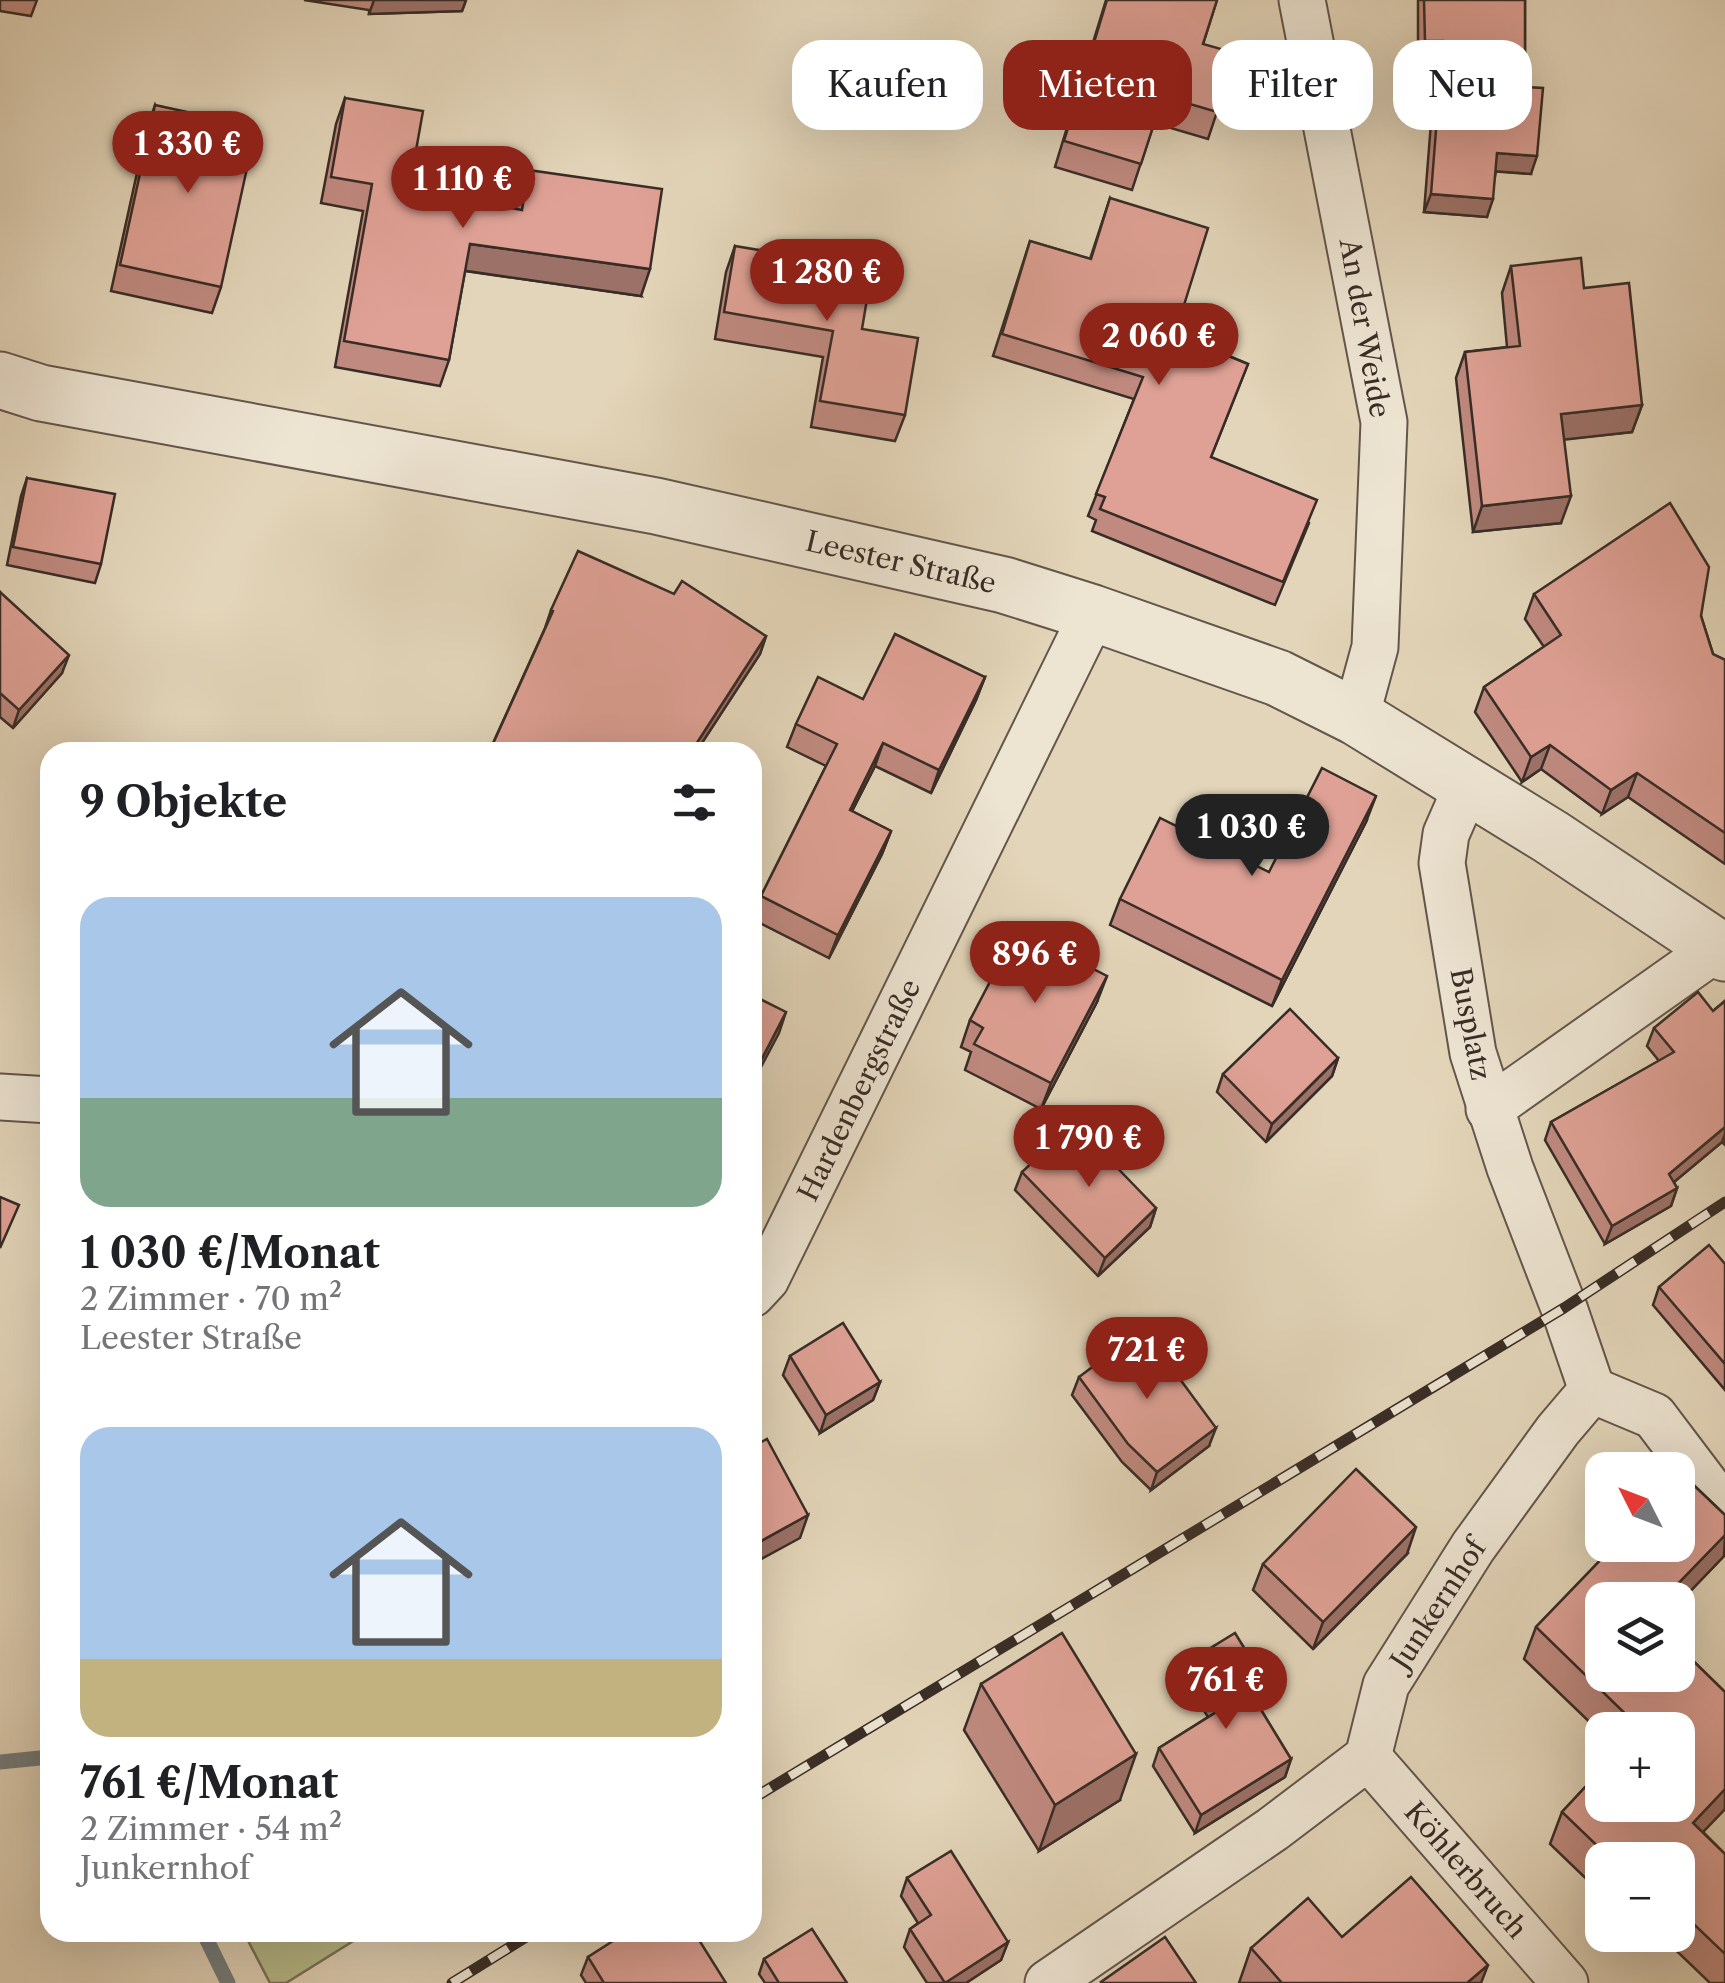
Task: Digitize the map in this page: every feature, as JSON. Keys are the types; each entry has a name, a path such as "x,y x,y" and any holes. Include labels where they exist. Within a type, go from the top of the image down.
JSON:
{"street":[{"name":"An der Weide","path":"1302,0 1384,422 1376,647 1356,717"},
{"name":"Leester Straße","path":"1,382 40,393 656,506 1004,584 1093,613 1278,678 1356,717 1721,951"},
{"name":"Hardenbergstraße","path":"762,1283 1093,613"},
{"name":"Busplatz","path":"1466,786 1446,834 1442,863 1470,1034 1490,1109 1721,951"},
{"path":"0,1097 40,1099"},
{"path":"1490,1109 1592,1390 1654,1416 1725,1510"},
{"name":"Junkernhof","path":"1368,1757 1386,1685 1473,1547 1592,1390"},
{"path":"1048,1983 1272,1830 1368,1757"},
{"name":"Köhlerbruch","path":"1368,1757 1565,1983"}],"green space":[{"path":"249,1942 352,1942 286,1983 270,1983"}],"building":[{"path":"1107,0 1217,0 1203,44 1212,47 1212,111 1192,105 1192,40 1095,40"},
{"path":"1424,0 1525,0 1525,40 1425,40"},
{"path":"1532,87 1543,88 1537,156 1497,153 1493,199 1431,194 1436,130 1532,130"},
{"path":"345,98 423,111 409,190 522,210 528,170 662,189 650,269 470,244 449,360 344,341 372,184 331,177"},
{"path":"155,105 256,127 221,287 120,265"},
{"path":"1067,130 1152,130 1141,164 1064,141"},
{"path":"1110,198 1208,228 1175,334 1248,364 1211,457 1317,500 1283,582 1100,509 1105,497 1096,494 1143,377 1002,334 1030,241 1091,259"},
{"path":"735,246 872,269 862,329 918,338 905,415 820,401 833,331 724,312"},
{"path":"1581,258 1584,288 1629,283 1642,405 1561,414 1571,496 1482,506 1465,352 1520,346 1511,266"},
{"path":"27,478 115,494 101,564 13,547"},
{"path":"1670,503 1709,567 1701,616 1713,654 1725,660 1725,833 1637,773 1611,790 1550,745 1531,757 1484,687 1561,635 1534,594"},
{"path":"578,551 674,594 682,581 766,636 697,742 494,742"},
{"path":"0,592 69,655 19,710 0,693"},
{"path":"895,634 985,677 939,770 883,743 850,810 891,831 838,935 762,894 837,744 796,724 818,677 863,699"},
{"path":"1322,768 1376,796 1282,980 1120,899 1160,818 1269,872"},
{"path":"1017,930 1107,976 1051,1083 974,1044 983,1028 970,1020"},
{"path":"1698,992 1713,1011 1725,1001 1725,1127 1669,1174 1677,1188 1612,1226 1551,1122 1674,1052 1654,1028"},
{"path":"762,1000 786,1012 762,1058"},
{"path":"1290,1009 1338,1058 1272,1124 1223,1074"},
{"path":"1074,1123 1156,1208 1105,1258 1022,1172"},
{"path":"0,1197 19,1205 0,1248"},
{"path":"1709,1245 1725,1264 1725,1364 1659,1287"},
{"path":"843,1323 880,1382 826,1415 790,1356"},
{"path":"1143,1329 1216,1428 1157,1472 1128,1444 1079,1377"},
{"path":"767,1439 808,1515 762,1540 762,1442"},
{"path":"1356,1469 1416,1527 1323,1622 1263,1564"},
{"path":"1695,1486 1725,1515 1725,1535 1679,1582 1585,1582 1585,1675 1536,1627 1599,1562 1695,1562"},
{"path":"1062,1633 1136,1754 1055,1805 981,1684"},
{"path":"1235,1633 1267,1685 1252,1695 1291,1759 1201,1815 1159,1748 1221,1709 1191,1660"},
{"path":"1695,1663 1725,1692 1725,1789 1695,1821 1695,1712 1624,1712 1603,1692 1695,1692"},
{"path":"1585,1787 1585,1822 1694,1822 1725,1854 1725,1954 1695,1925 1695,1842 1593,1842 1562,1812"},
{"path":"951,1851 1008,1942 945,1983 910,1929 931,1915 907,1878"},
{"path":"1411,1877 1488,1965 1467,1983 1282,1983 1251,1948 1308,1898 1342,1937"},
{"path":"812,1929 847,1983 779,1983 764,1959"},
{"path":"1165,1937 1196,1983 1101,1982"},
{"path":"611,1942 700,1942 726,1983 604,1983 588,1957"}],"waterway":[{"path":"0,1762 40,1758"},
{"path":"208,1942 228,1983"}],"railway":[{"path":"762,1793 1564,1308 1725,1202"},
{"path":"452,1983 518,1942"}]}
